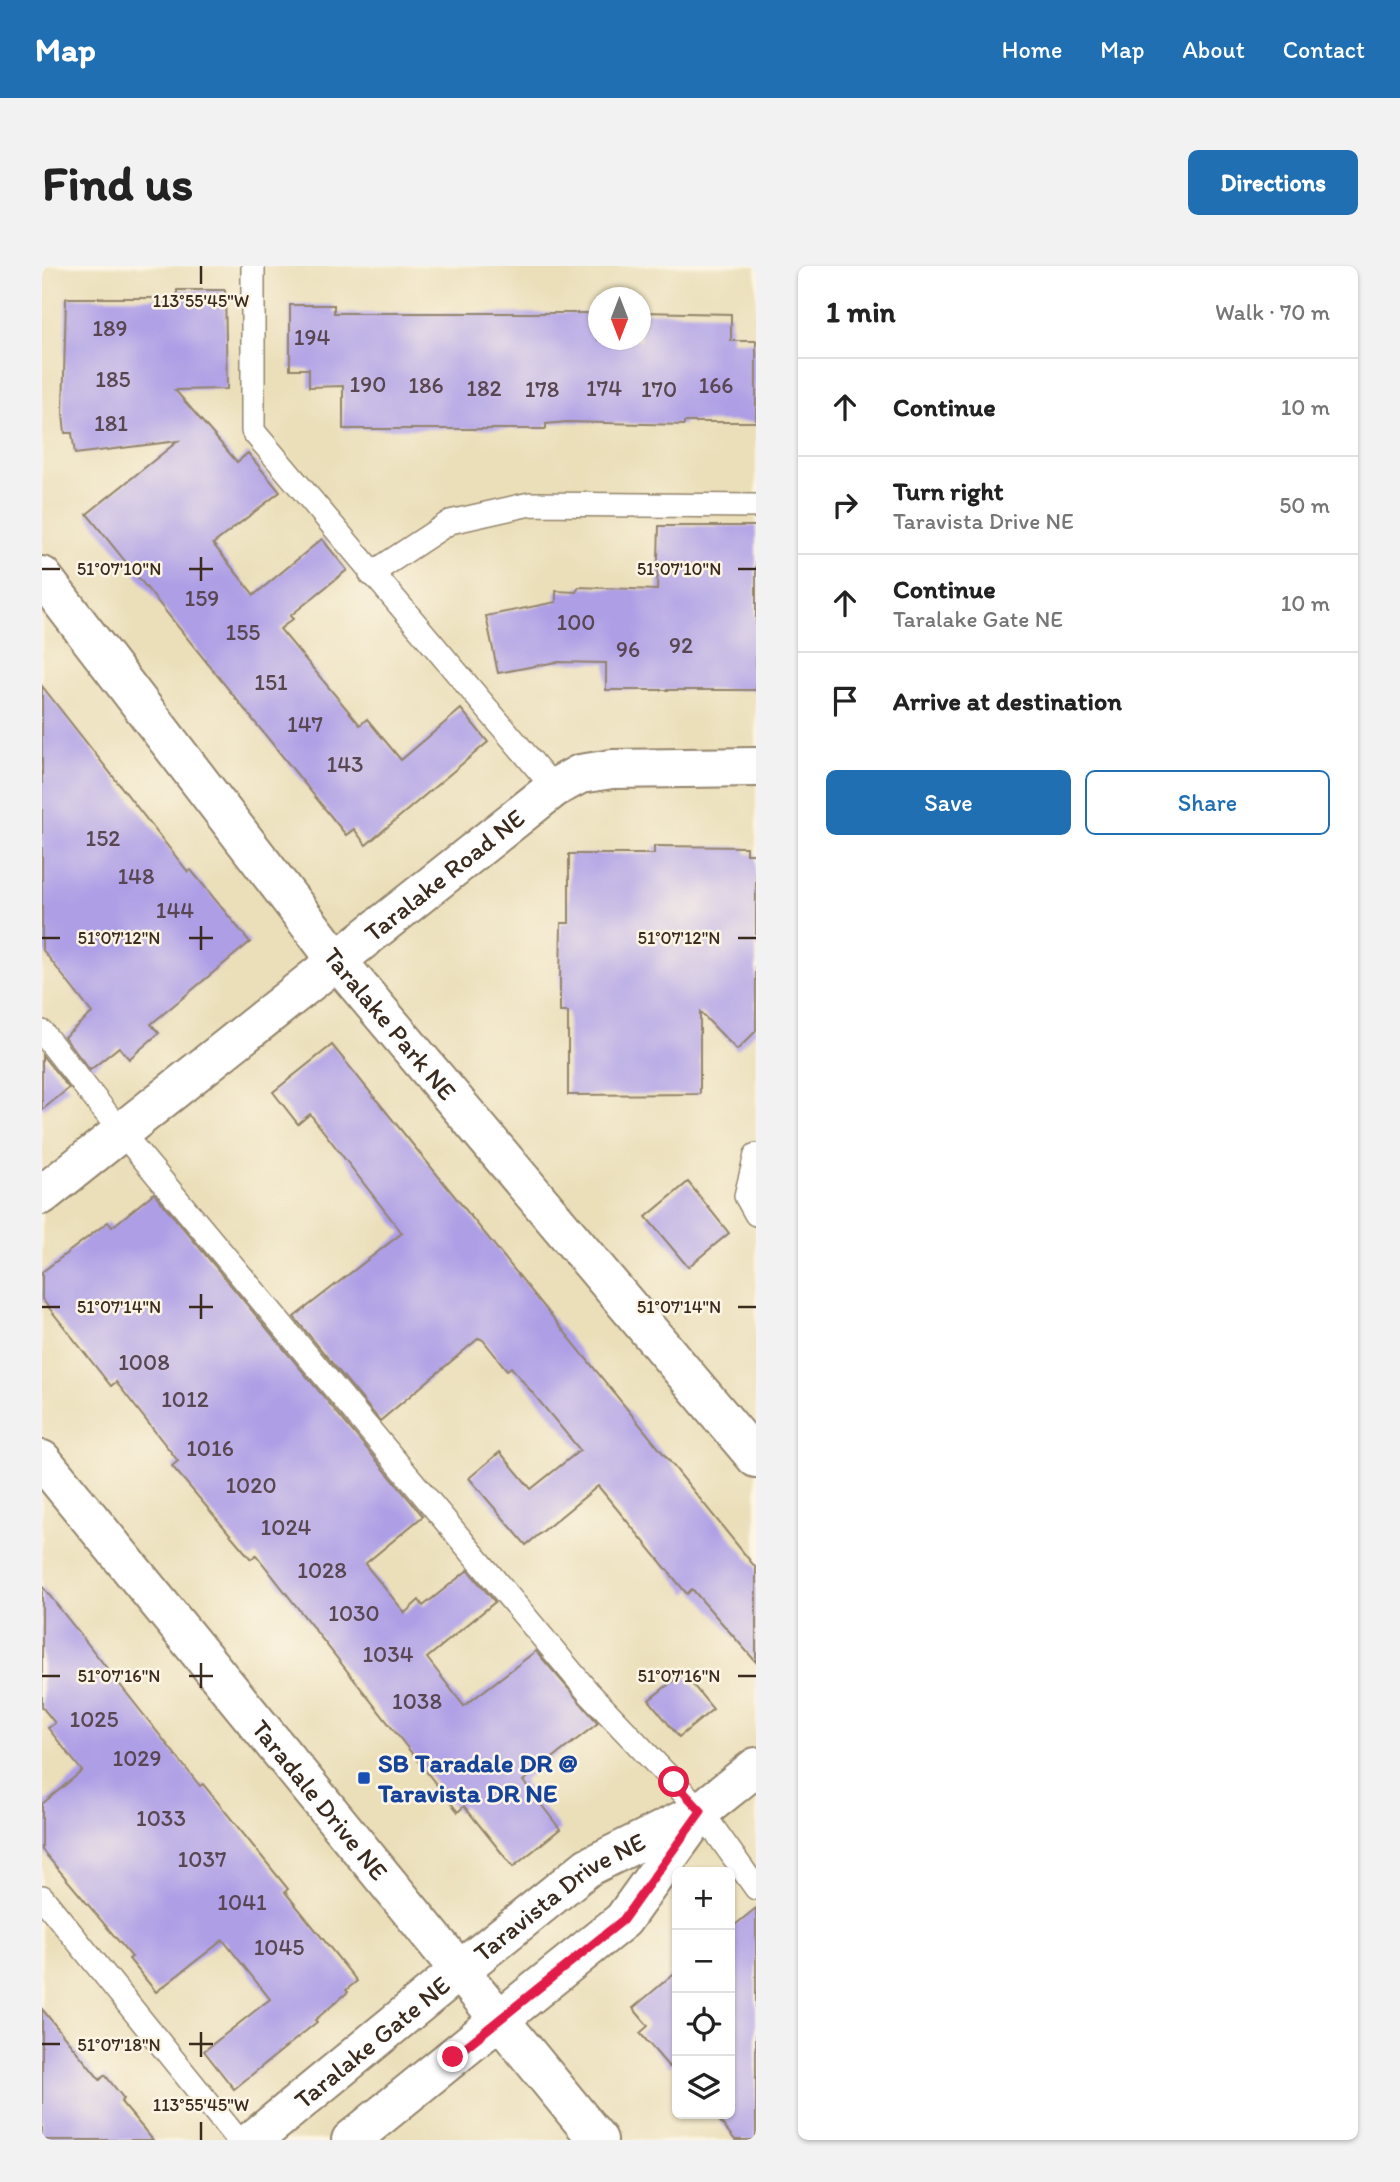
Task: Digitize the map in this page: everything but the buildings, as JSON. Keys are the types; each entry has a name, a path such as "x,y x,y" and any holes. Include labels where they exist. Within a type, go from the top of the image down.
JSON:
{"street":[{"name":"Taralake Park NE","path":"42,576 338,962 756,1458"},
{"name":"Taralake Road NE","path":"42,1195 554,788 580,774 612,769 756,767"},
{"name":"Taradale Drive NE","path":"42,1460 598,2140"},
{"name":"Taravista Drive NE","path":"460,1970 588,1867 701,1811 756,1766"},
{"name":"Taravista Drive NE","path":"500,2019 623,1920 701,1811"},
{"name":"Taralake Gate NE","path":"253,2140 460,1970"},
{"path":"351,2140 500,2019"}],"lane":[{"path":"253,266 253,430 371,574 554,788"},
{"path":"371,574 450,522 530,504 756,506"},
{"path":"42,1032 122,1133 589,1693 701,1811 756,1888"},
{"path":"756,1155 746,1196 756,1214"},
{"path":"42,1897 238,2140"}],"place":[{"name":"SB Taradale DR @ Taravista DR NE","path":"364,1778"}],"route":[{"path":"453,2057 623,1920 701,1811 674,1782"}]}
